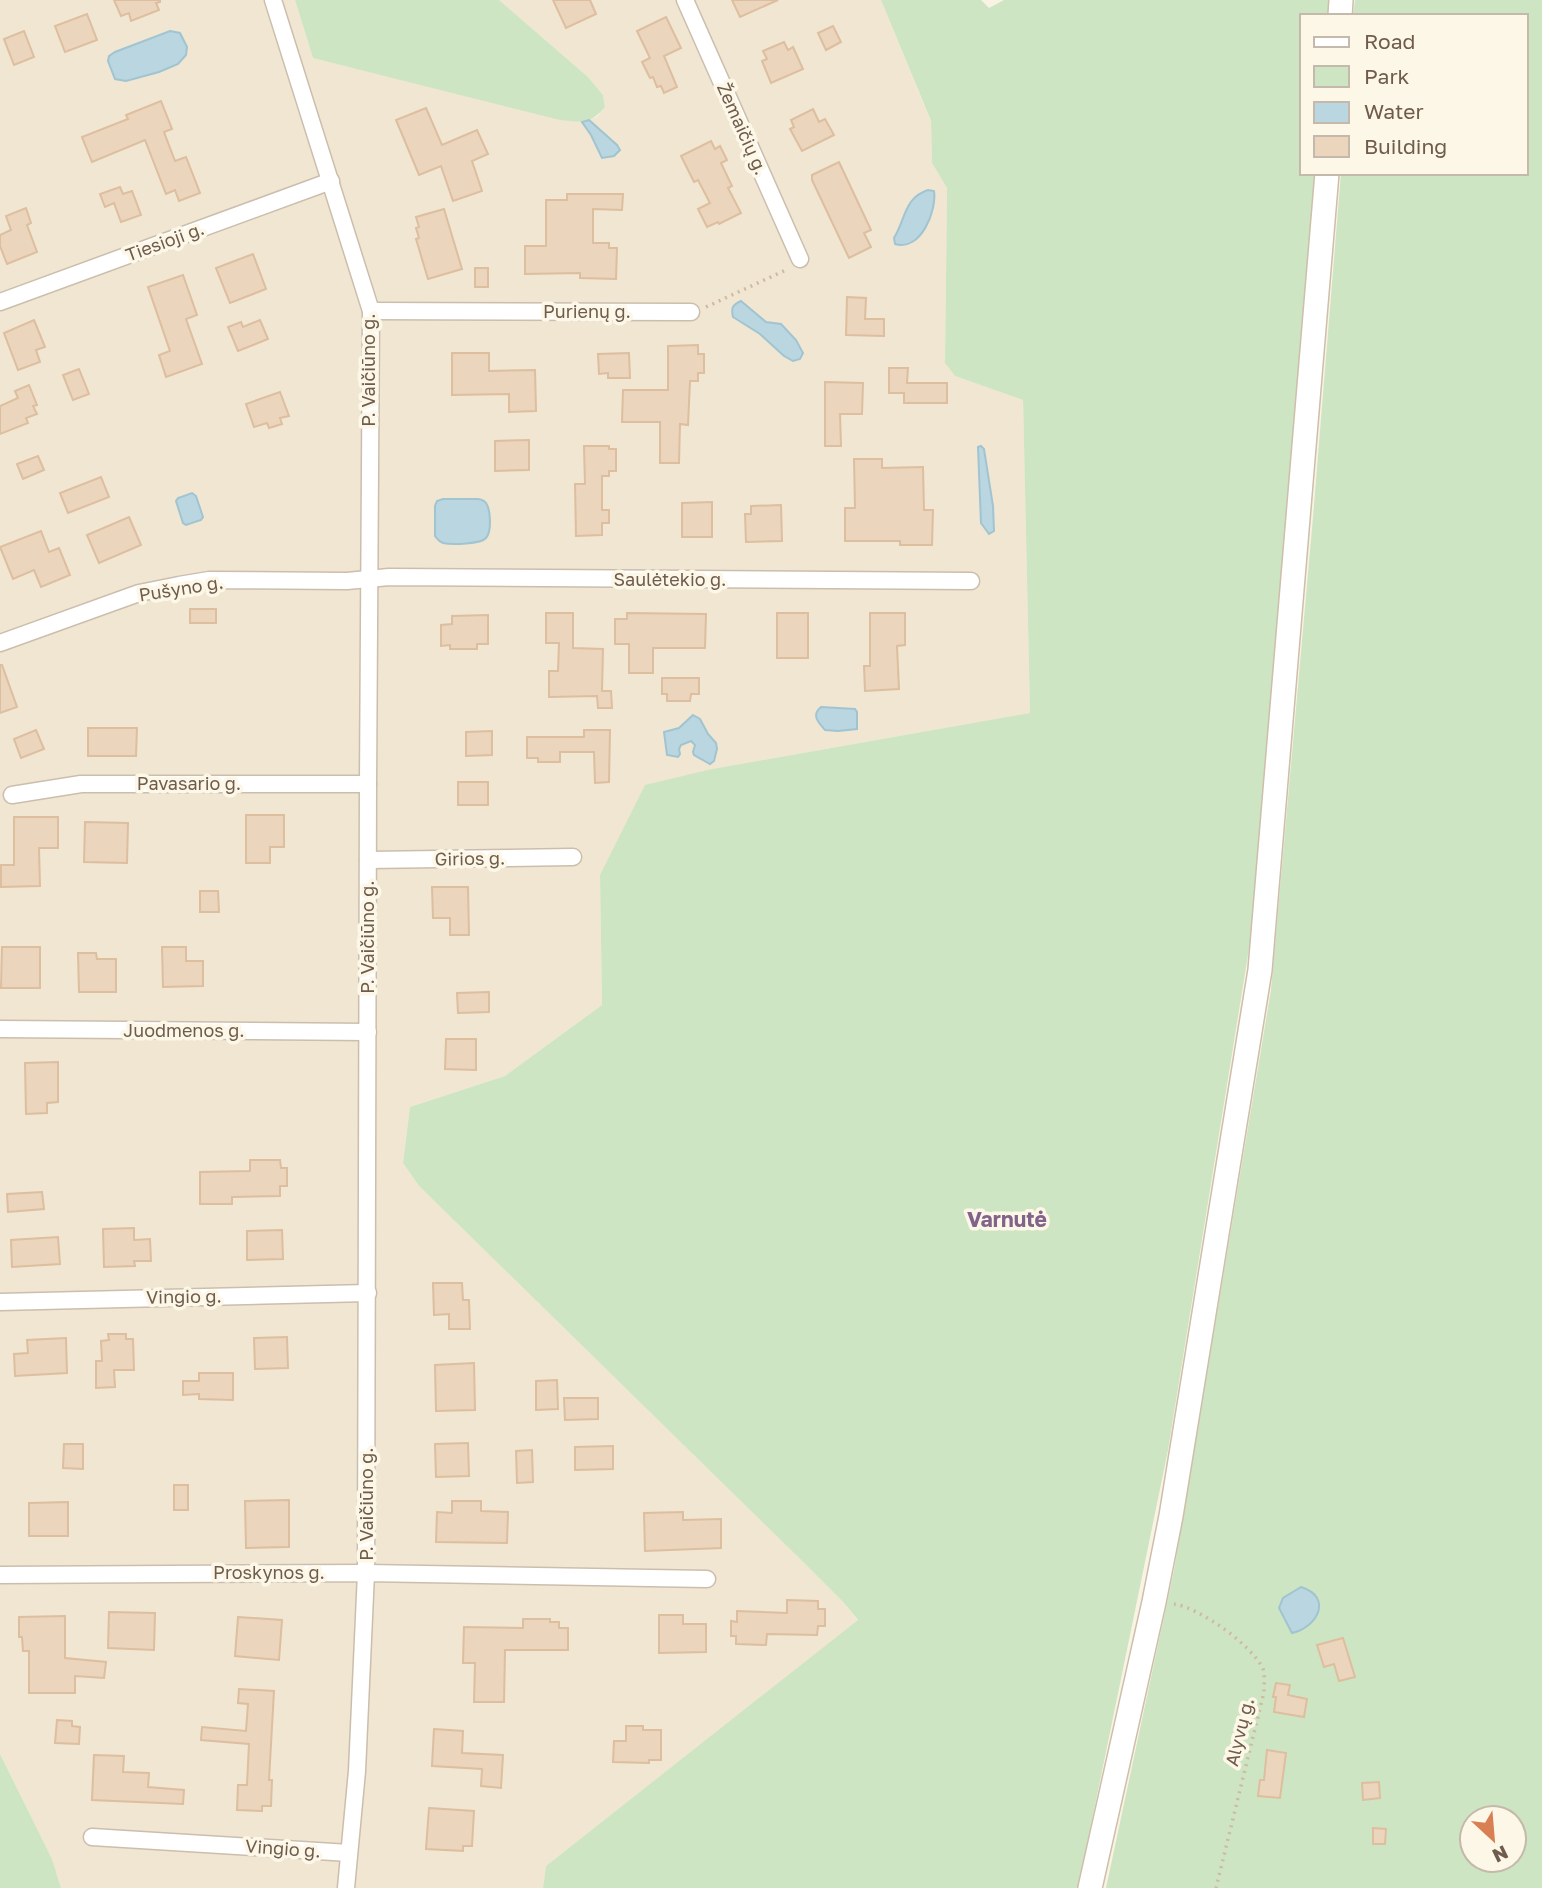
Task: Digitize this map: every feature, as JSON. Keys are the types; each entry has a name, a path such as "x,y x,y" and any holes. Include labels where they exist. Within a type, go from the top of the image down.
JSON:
{"main road":[{"path":"1090,1888 1171,1516 1260,970 1327,175"}],"street":[{"name":"P. Vaičiūno g.","path":"273,0 371,311 366,1573 357,1771 346,1888"},
{"name":"Žemaičių g.","path":"685,0 796,262"},
{"name":"Tiesioji g.","path":"0,302 331,181"},
{"name":"Purienų g.","path":"371,311 691,312"},
{"name":"Saulėtekio g.","path":"369,578 971,581"},
{"name":"Pušyno g.","path":"0,643 139,593 179,585 209,580 347,581 369,578"},
{"name":"Pavasario g.","path":"12,795 81,784 368,784"},
{"name":"Girios g.","path":"368,860 573,857"},
{"name":"Juodmenos g.","path":"0,1030 368,1032"},
{"name":"Vingio g.","path":"0,1302 368,1293"},
{"name":"Proskynos g.","path":"0,1575 366,1573 707,1578"},
{"name":"Vingio g.","path":"92,1837 349,1853"}],"path":[{"path":"691,312 748,288 796,262"},
{"name":"Alyvų g.","path":"1154,1602 1180,1605 1196,1611 1251,1651 1264,1671 1264,1692 1216,1888"}],"shaded area":[{"path":"0,0 295,0 313,58 582,122 597,117 605,107 603,95 588,77 499,0 881,0 931,122 932,163 947,188 945,363 955,376 1023,400 1030,713 712,769 600,875 602,1005 505,1076 410,1107 403,1163 419,1186 796,1555 844,1603 858,1621 546,1866 543,1888 61,1888 52,1859 0,1754"}],"green space":[{"path":"295,0 499,0 588,77 603,95 605,107 590,120 560,120 313,58"},
{"path":"881,0 981,0 989,8 1004,0 1331,0 1330,14 1300,14 1300,175 1316,175 1252,930 1168,1450 1078,1888 543,1888 546,1866 858,1620 796,1555 419,1186 403,1163 410,1107 505,1076 602,1005 600,875 645,785 712,769 1030,713 1023,400 955,376 945,363 947,188 932,163 931,121"},
{"path":"1355,0 1542,0 1542,1888 1106,1888 1174,1570 1271,990 1341,175 1528,175 1528,14 1353,14"},
{"path":"0,1754 52,1859 61,1888 0,1888"}],"water":[{"path":"170,31 180,33 187,47 186,55 178,64 126,81 115,79 108,61 109,56"},
{"path":"589,120 617,145 620,150 614,156 602,158 582,122"},
{"path":"928,190 934,191 934,199 925,228 912,242 895,244 894,238 910,203"},
{"path":"741,301 766,322 781,324 796,340 803,353 800,359 793,361 784,356 760,334 733,317 733,307"},
{"path":"978,447 984,449 993,506 994,531 989,534 981,523"},
{"path":"192,493 196,496 203,517 186,525 176,501"},
{"path":"437,501 484,501 490,519 486,538 478,542 459,544 438,540 435,536 435,506"},
{"path":"821,707 855,709 857,729 825,730 816,716"},
{"path":"693,715 700,719 716,743 714,761 710,764 694,755 695,745 691,741 681,745 678,757 667,755 664,732 679,728"},
{"path":"1301,1587 1317,1598 1318,1611 1309,1625 1292,1633 1279,1608 1283,1598"}],"building":[{"path":"114,0 160,0 156,3 159,10 131,21 129,13 121,16"},
{"path":"553,0 590,0 596,14 566,28"},
{"path":"732,0 778,0 740,17"},
{"path":"87,14 97,40 65,52 55,26"},
{"path":"666,17 681,48 664,56 677,87 664,93 661,86 657,87 653,77 650,78 642,62 650,58 637,31"},
{"path":"833,26 841,42 826,50 818,33"},
{"path":"24,31 34,57 14,65 4,39"},
{"path":"784,42 788,50 793,47 803,69 771,83 762,61 767,59 763,51"},
{"path":"161,101 172,129 164,132 175,161 186,157 200,193 179,201 175,190 166,194 145,140 92,162 82,137 128,119 126,115"},
{"path":"426,108 442,145 477,130 488,154 472,161 482,191 453,201 441,166 419,175 396,120"},
{"path":"813,109 819,122 825,119 834,135 802,151 790,129 794,127 791,120"},
{"path":"711,141 715,149 720,146 727,160 721,163 732,186 728,188 741,213 707,227 698,209 710,203 698,180 694,182 681,156"},
{"path":"839,162 871,230 864,233 871,247 849,258 812,180 812,175"},
{"path":"120,187 123,194 132,191 141,215 121,222 114,203 105,207 100,194"},
{"path":"567,194 623,194 622,210 593,209 593,243 609,243 609,248 617,248 616,279 580,278 580,273 525,274 525,246 546,246 546,200 567,200"},
{"path":"26,208 31,223 27,225 37,252 7,264 0,246 0,235 11,230 6,216"},
{"path":"444,209 462,269 428,279 416,239 419,238 416,228 419,227 416,217"},
{"path":"253,254 266,289 230,303 216,268"},
{"path":"475,268 488,268 488,287 475,287"},
{"path":"183,275 197,315 186,319 202,364 166,377 159,355 170,351 148,287"},
{"path":"847,297 866,298 865,319 884,319 884,336 846,335"},
{"path":"34,320 45,347 36,350 40,362 18,370 4,333"},
{"path":"260,320 268,339 238,351 228,327 241,322 243,327"},
{"path":"698,345 698,354 704,354 704,373 698,373 698,381 690,381 688,425 680,424 679,463 660,463 660,422 622,422 623,390 668,390 668,346"},
{"path":"452,353 489,353 489,371 535,370 536,411 509,412 509,394 452,395"},
{"path":"629,353 630,378 608,378 608,373 599,374 598,354"},
{"path":"889,368 908,368 907,383 947,383 947,403 904,403 904,393 889,393"},
{"path":"79,369 89,394 73,400 63,375"},
{"path":"825,382 863,383 862,414 840,414 841,446 825,446"},
{"path":"29,385 37,405 33,406 37,414 26,418 28,423 0,434 0,406 18,398 15,391"},
{"path":"280,392 289,416 280,418 282,424 269,428 267,423 254,427 246,404"},
{"path":"529,440 529,470 495,471 495,441"},
{"path":"584,446 609,446 609,449 616,449 616,471 609,471 609,476 602,476 602,510 609,510 609,523 602,523 602,535 576,536 575,484 585,484"},
{"path":"38,456 44,470 23,479 17,464"},
{"path":"854,459 882,459 882,468 923,467 924,510 933,510 932,545 900,545 900,541 845,541 845,508 855,508"},
{"path":"101,477 109,497 68,513 60,493"},
{"path":"712,502 712,537 682,537 682,503"},
{"path":"781,505 782,541 746,542 745,514 751,514 751,506"},
{"path":"129,517 141,545 99,563 87,535"},
{"path":"41,531 49,552 59,548 70,575 41,587 34,570 13,579 0,547"},
{"path":"190,609 216,609 216,623 190,623"},
{"path":"546,613 573,613 573,648 603,649 602,691 611,691 612,708 598,708 597,696 549,697 549,671 558,671 559,643 546,643"},
{"path":"627,613 706,614 705,648 653,648 653,673 629,673 629,644 615,644 615,619 627,619"},
{"path":"777,613 808,613 808,658 777,658"},
{"path":"870,613 905,613 905,645 897,646 899,689 865,691 864,666 870,666"},
{"path":"488,615 488,644 477,644 477,649 450,649 450,645 441,646 441,625 452,624 452,616"},
{"path":"0,665 17,707 0,713"},
{"path":"662,678 699,678 699,694 691,694 690,701 667,701 667,694 662,694"},
{"path":"88,728 137,728 136,756 88,756"},
{"path":"36,730 44,749 21,758 14,739"},
{"path":"584,730 610,730 609,782 595,783 594,752 560,752 560,762 538,762 538,758 527,758 527,737 584,737"},
{"path":"492,731 492,755 466,756 466,732"},
{"path":"458,782 488,782 488,805 458,805"},
{"path":"246,815 284,815 284,847 270,847 270,863 246,863"},
{"path":"14,817 58,817 58,848 39,848 40,886 1,887 1,865 14,865"},
{"path":"85,822 128,823 127,863 84,862"},
{"path":"432,887 468,887 469,935 450,935 450,918 433,918"},
{"path":"200,891 218,891 219,912 200,912"},
{"path":"2,947 40,947 40,988 1,988"},
{"path":"162,947 186,947 186,961 203,961 203,986 163,987"},
{"path":"78,953 96,953 97,959 116,959 116,992 79,992"},
{"path":"489,992 489,1012 458,1013 457,993"},
{"path":"446,1039 476,1039 476,1070 445,1069"},
{"path":"58,1062 58,1102 47,1103 47,1113 26,1114 25,1063"},
{"path":"250,1160 280,1160 281,1168 287,1168 287,1186 280,1186 280,1196 232,1197 232,1204 200,1204 200,1172 250,1171"},
{"path":"42,1192 44,1209 8,1212 7,1194"},
{"path":"134,1228 134,1240 150,1239 151,1261 134,1261 135,1266 104,1267 103,1229"},
{"path":"282,1230 283,1259 247,1260 247,1231"},
{"path":"58,1237 60,1264 12,1267 11,1240"},
{"path":"433,1283 462,1283 463,1300 469,1300 470,1329 449,1329 449,1314 434,1315"},
{"path":"108,1334 126,1334 126,1339 133,1339 134,1370 114,1370 115,1387 96,1388 96,1361 102,1361 101,1341 109,1340"},
{"path":"287,1337 288,1368 255,1369 254,1338"},
{"path":"66,1338 67,1373 15,1376 14,1354 28,1353 27,1340"},
{"path":"474,1363 475,1410 436,1411 435,1365"},
{"path":"199,1373 233,1373 233,1400 199,1399 199,1394 183,1395 183,1381 199,1381"},
{"path":"557,1380 558,1409 536,1410 536,1381"},
{"path":"564,1398 598,1398 598,1419 565,1420"},
{"path":"468,1443 469,1476 436,1477 435,1444"},
{"path":"64,1444 83,1444 83,1469 63,1468"},
{"path":"613,1446 613,1469 575,1470 575,1447"},
{"path":"532,1450 533,1482 517,1483 516,1451"},
{"path":"174,1485 188,1485 188,1510 174,1510"},
{"path":"289,1500 289,1547 246,1548 245,1501"},
{"path":"452,1501 481,1501 481,1511 508,1512 507,1543 436,1542 437,1512 452,1513"},
{"path":"68,1502 68,1536 29,1536 29,1503"},
{"path":"683,1512 683,1520 721,1519 721,1548 645,1551 644,1513"},
{"path":"787,1600 818,1601 818,1609 825,1609 825,1626 818,1626 817,1635 767,1634 766,1645 736,1644 736,1636 731,1636 731,1621 737,1622 737,1611 787,1613"},
{"path":"109,1612 155,1613 154,1650 108,1648"},
{"path":"659,1615 683,1615 683,1624 706,1624 706,1652 659,1653"},
{"path":"65,1616 65,1658 106,1662 104,1678 75,1676 75,1693 29,1693 29,1651 23,1651 22,1637 19,1637 19,1617"},
{"path":"238,1617 282,1620 279,1660 235,1656"},
{"path":"523,1619 550,1619 550,1622 559,1622 559,1628 568,1628 568,1650 505,1650 504,1702 474,1702 475,1663 463,1663 464,1627 523,1628"},
{"path":"1343,1638 1355,1677 1339,1681 1334,1664 1324,1667 1317,1645"},
{"path":"1276,1683 1290,1685 1288,1695 1307,1699 1304,1717 1274,1712"},
{"path":"239,1689 274,1691 269,1780 272,1780 271,1806 262,1806 262,1811 237,1810 238,1785 247,1785 249,1744 201,1740 202,1727 246,1731 248,1704 238,1703"},
{"path":"57,1720 72,1721 72,1726 80,1727 79,1744 55,1743"},
{"path":"626,1726 661,1730 661,1760 649,1760 649,1763 613,1762 614,1741 626,1741"},
{"path":"434,1729 463,1731 462,1753 503,1755 501,1788 481,1786 482,1769 432,1766"},
{"path":"1267,1750 1286,1753 1280,1798 1258,1796 1260,1780 1264,1780"},
{"path":"94,1755 124,1756 123,1772 149,1773 148,1787 184,1790 183,1804 92,1800"},
{"path":"1379,1782 1380,1798 1363,1800 1362,1783"},
{"path":"429,1808 474,1811 472,1846 463,1846 463,1851 426,1849"},
{"path":"1373,1828 1386,1829 1385,1844 1373,1844"}],"district":[{"name":"Varnutė","path":"1007,1220"}]}
